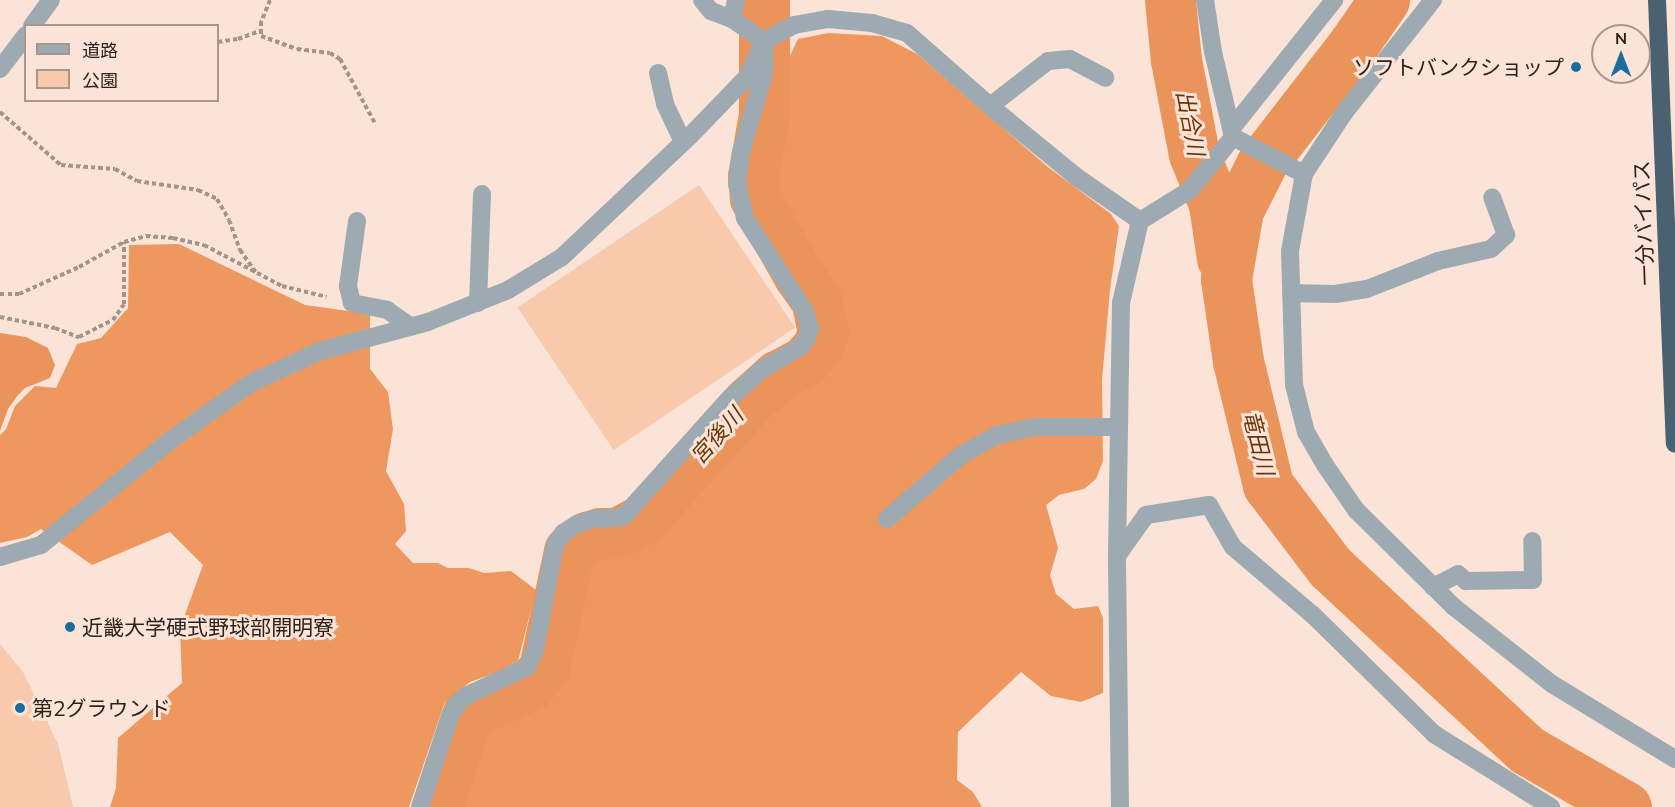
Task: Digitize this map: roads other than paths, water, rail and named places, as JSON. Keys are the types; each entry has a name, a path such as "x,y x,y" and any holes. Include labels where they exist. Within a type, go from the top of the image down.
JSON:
{"highway":[{"name":"一分バイパス","path":"1658,0 1675,444"}],"street":[{"path":"33,24 51,0"},
{"path":"420,807 450,716 457,704 466,696 527,667 535,650 555,544 563,533 577,524 593,519 623,517 729,399 761,370 800,347 810,328 804,310 745,218 737,184 741,152 764,74 764,41 738,6 711,11 702,0"},
{"path":"1205,0 1213,52 1232,132 1304,174"},
{"path":"1120,807 1117,556 1120,303 1140,221 1190,190 1219,156 1232,132 1334,0"},
{"path":"1433,0 1344,113 1304,174 1294,214 1290,251 1294,385 1306,432 1325,465 1356,510 1433,587 1480,628 1552,684 1675,759"},
{"path":"0,557 41,545 172,439 251,383 320,351 411,327 478,303 508,290 562,257 683,142 748,76 764,41 794,25 828,19 872,23 907,33 990,106 1078,178 1140,221"},
{"path":"0,69 24,37"},
{"path":"990,106 1048,61 1070,59 1105,78"},
{"path":"658,73 665,104 683,142"},
{"path":"478,303 482,194"},
{"path":"1291,293 1335,294 1367,289 1438,261 1491,249 1506,235 1492,197"},
{"path":"357,221 348,286 352,303 387,310 411,327"},
{"path":"887,519 961,455 997,435 1034,427 1119,427"},
{"path":"1117,556 1146,515 1209,506 1233,547 1313,615 1434,734 1545,805"},
{"path":"1433,587 1458,574 1466,581 1533,580 1532,541"}],"waterway":[{"name":"宮後川","path":"437,807 468,713 529,686 544,668 569,551 587,537 600,533 617,533 643,519 748,402 777,376 805,361 818,346 823,332 816,300 799,276 755,198 753,176 764,115 764,0"},
{"name":"出合川","path":"1170,0 1176,60 1194,154 1214,204 1222,258"},
{"name":"竜田川","path":"1384,0 1353,45 1263,161 1238,210 1226,279 1238,361 1268,485 1330,567 1527,750 1626,807"}],"place":[{"name":"ソフトバンクショップ","path":"1576,67"},
{"name":"近畿大学硬式野球部開明寮","path":"70,627"},
{"name":"第2グラウンド","path":"20,708"}]}
